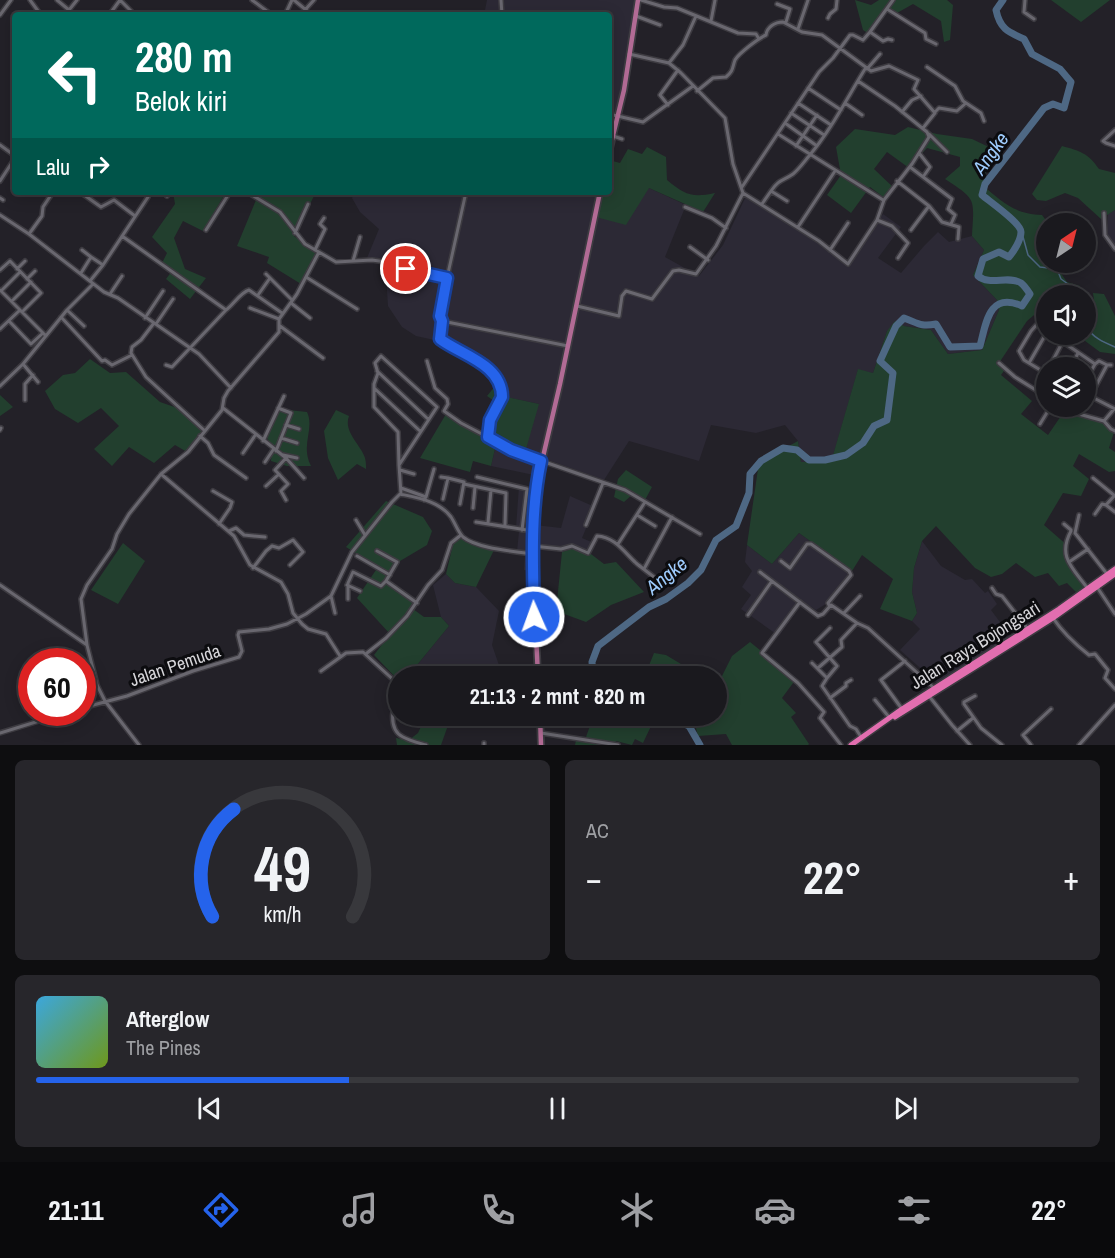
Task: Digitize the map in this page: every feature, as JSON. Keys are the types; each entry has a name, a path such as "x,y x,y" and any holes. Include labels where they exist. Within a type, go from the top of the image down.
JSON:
{"highway":[{"name":"Jalan Raya Bojongsari","path":"1028,631 1053,618 1096,587 1115,569"},
{"name":"Jalan Raya Bojongsari","path":"850,745 889,717 1028,631 1111,575"},
{"name":"Jalan Raya Bojongsari","path":"855,745 929,696 935,689"}],"main road":[{"path":"612,140 638,1"},
{"path":"538,666 532,554 535,491 599,195"},
{"path":"541,726 542,745"}],"street":[{"path":"0,15 11,0"},
{"path":"57,0 69,10 77,0"},
{"path":"120,0 132,12"},
{"path":"252,0 268,12"},
{"path":"293,0 308,12"},
{"path":"305,10 314,0"},
{"path":"711,21 715,0"},
{"path":"798,29 808,0"},
{"path":"828,18 836,9 837,0"},
{"path":"742,187 819,72 840,50 850,35 853,34 863,39 893,0"},
{"path":"1025,0 1024,12 1034,19"},
{"path":"638,1 677,8 738,33 756,34 759,39"},
{"path":"777,4 790,9 786,22"},
{"path":"887,9 914,25 925,33 926,39 936,44"},
{"path":"636,16 660,25"},
{"path":"669,63 683,45 696,16"},
{"path":"786,22 802,32 822,35 872,72 889,66 918,80 914,89 935,112"},
{"path":"697,91 713,78 726,77 734,69 738,57 766,35 774,24 786,22"},
{"path":"870,32 883,41 892,40"},
{"path":"629,54 669,63 678,70 725,118 733,164 744,193 798,227 848,264 877,220 884,200 910,167 928,134"},
{"path":"762,205 778,181 792,175 810,155 866,69 880,54"},
{"path":"927,67 955,86 966,103 980,111 984,121"},
{"path":"668,105 660,95 678,70"},
{"path":"858,81 902,112 947,152"},
{"path":"612,115 643,122 693,86"},
{"path":"808,88 841,110"},
{"path":"902,112 914,98 921,96"},
{"path":"797,103 831,125"},
{"path":"845,103 862,115"},
{"path":"923,129 939,108 957,111 966,103"},
{"path":"791,113 824,135"},
{"path":"796,146 817,115"},
{"path":"785,123 817,146"},
{"path":"1115,130 1103,141 1115,146"},
{"path":"778,134 884,200"},
{"path":"613,136 622,139"},
{"path":"0,145 12,155"},
{"path":"919,153 930,167 923,177"},
{"path":"0,182 12,162"},
{"path":"910,167 952,200 948,208 955,214 951,224"},
{"path":"798,227 835,171"},
{"path":"897,181 928,206 942,222 959,227 958,239"},
{"path":"771,191 787,201"},
{"path":"576,306 619,316 624,292 628,291 652,299 673,271 679,270 695,275 708,260 744,193"},
{"path":"29,234 42,216 51,195"},
{"path":"84,195 101,207 115,201 135,216"},
{"path":"206,230 228,195"},
{"path":"255,195 280,212 305,244 338,262 372,260 386,262 414,272 447,278"},
{"path":"465,195 440,316 441,340 481,363 493,374 500,386 502,397 490,420 488,437"},
{"path":"9,321 31,344 44,334 91,283 148,197"},
{"path":"295,233 308,204"},
{"path":"911,230 928,206"},
{"path":"685,207 712,218 726,228"},
{"path":"1104,213 1105,235 1115,249"},
{"path":"0,215 29,234 91,283 190,348 208,362 231,388"},
{"path":"139,745 105,701 92,672 81,602 87,585 112,549 117,534 129,514 161,474 188,452 223,408 224,398 231,388 279,332 279,319 306,277 317,251 325,229 320,224 324,218"},
{"path":"877,220 892,226 908,243 898,258"},
{"path":"830,250 848,223"},
{"path":"122,236 226,310"},
{"path":"353,261 360,237"},
{"path":"690,247 708,260"},
{"path":"82,250 103,265"},
{"path":"81,273 91,257"},
{"path":"0,270 10,261 41,293 0,329"},
{"path":"25,261 0,290 44,334"},
{"path":"12,301 36,271"},
{"path":"266,274 310,318"},
{"path":"110,294 122,276"},
{"path":"306,277 357,309"},
{"path":"258,295 270,278"},
{"path":"166,365 171,368 246,290 258,295 282,314"},
{"path":"146,318 164,291"},
{"path":"173,299 131,350 132,355 146,376 205,431"},
{"path":"250,308 279,319"},
{"path":"67,310 84,326"},
{"path":"61,317 102,361 105,360 112,365 132,355"},
{"path":"442,321 568,346"},
{"path":"1036,326 1020,349 1023,358 1036,366"},
{"path":"280,327 323,358"},
{"path":"0,386 23,364 44,334"},
{"path":"1029,363 1039,345"},
{"path":"1067,345 1084,357"},
{"path":"1076,357 1078,353"},
{"path":"335,612 331,596 348,559 400,494 401,488 399,465 398,432 375,409 374,388 377,371 375,363 379,357 382,357 436,406 399,465"},
{"path":"427,361 435,388 447,399 445,412 511,450 625,490 700,534"},
{"path":"1096,363 1099,361 1109,365 1096,387"},
{"path":"999,363 1015,377 1036,390"},
{"path":"23,364 38,382"},
{"path":"377,371 428,419"},
{"path":"25,400 25,384 33,375"},
{"path":"374,388 420,431"},
{"path":"263,441 284,396"},
{"path":"1096,399 1115,409 1104,421"},
{"path":"223,408 274,451 297,458"},
{"path":"265,462 281,438 291,413 278,408"},
{"path":"1040,424 1044,417"},
{"path":"1090,417 1104,421 1115,431"},
{"path":"286,425 298,429"},
{"path":"243,453 256,434"},
{"path":"200,436 208,443 214,455 246,478"},
{"path":"281,438 297,443"},
{"path":"281,454 304,478"},
{"path":"286,458 275,470 288,484 281,491 286,500"},
{"path":"425,498 434,469"},
{"path":"400,470 414,474"},
{"path":"161,474 229,531 237,540 253,568 280,582 288,594 297,620 308,628 326,634 340,656"},
{"path":"266,486 279,474"},
{"path":"441,477 461,480 464,484 507,494 506,525"},
{"path":"477,477 535,491"},
{"path":"443,499 448,478"},
{"path":"1093,478 1114,496 1106,505 1102,504 1095,514"},
{"path":"586,525 603,483"},
{"path":"460,504 464,484"},
{"path":"473,508 475,487"},
{"path":"401,488 442,508 461,535 471,541 532,554"},
{"path":"522,530 527,489"},
{"path":"488,523 491,490"},
{"path":"213,491 232,502 219,524"},
{"path":"400,494 425,498"},
{"path":"618,544 645,502"},
{"path":"1106,505 1115,512"},
{"path":"637,515 655,526"},
{"path":"1079,515 1073,532 1066,540 1065,554 1088,589"},
{"path":"644,569 652,557 654,546 672,517"},
{"path":"357,520 365,535"},
{"path":"476,522 533,531"},
{"path":"1064,524 1111,575"},
{"path":"229,531 236,528 244,535 265,537"},
{"path":"367,653 386,638 407,616 428,585 444,567 451,543 461,535"},
{"path":"533,546 561,549 572,546 588,553 599,536 618,544 655,578"},
{"path":"253,568 272,546 279,548 293,540 303,552 290,565"},
{"path":"760,572 818,616 823,614 828,603 851,575 849,571 811,544 807,544 790,568 781,561"},
{"path":"1069,562 1088,549"},
{"path":"348,599 347,585 349,576 353,572 381,586 390,575 397,562 377,551"},
{"path":"357,556 390,575"},
{"path":"748,615 772,580"},
{"path":"386,581 417,603"},
{"path":"0,585 87,645"},
{"path":"347,585 360,591"},
{"path":"1096,587 1115,614"},
{"path":"993,588 996,594 1002,596 1028,631"},
{"name":"Jalan Pemuda","path":"96,704 127,696 193,671 239,657 242,651 239,632 269,629 297,620 331,596"},
{"path":"844,613 860,596"},
{"path":"800,602 762,653 798,683 824,712 820,719 841,745"},
{"path":"829,605 833,605 856,623 871,631 935,689"},
{"path":"1053,618 1062,630 1089,655 1095,654 1108,670 1105,678 1115,688"},
{"path":"818,668 842,646 841,640 856,623"},
{"path":"830,628 816,642 837,667 821,685 850,726 856,729 861,737"},
{"path":"76,637 86,631"},
{"path":"321,671 340,656 354,652 367,653 388,675"},
{"path":"902,709 881,680 905,661"},
{"path":"812,663 827,678"},
{"path":"830,698 851,680"},
{"path":"929,696 970,745"},
{"path":"975,696 963,702 973,718 1002,745"},
{"path":"875,700 889,717"},
{"path":"1079,745 1115,705"},
{"path":"1031,745 1023,735 1052,710"},
{"path":"957,731 973,718"},
{"path":"0,734 25,726"},
{"path":"395,726 402,737 426,745"},
{"path":"541,733 618,745"},
{"path":"1023,745 1027,741"}],"shaded area":[{"path":"487,0 638,0 629,65 612,138 612,12 485,12"},
{"path":"649,188 686,205 665,257 699,276 723,245 747,194 822,242 850,263 883,214 901,227 878,258 901,273 938,232 949,242 972,236 984,250 973,275 997,300 999,310 982,350 948,354 931,330 904,326 887,331 873,373 858,370 831,463 801,462 798,441 785,425 756,433 711,425 699,461 629,441 604,480 548,460 543,477 491,466 497,440 539,404 506,397 496,385 493,377 479,363 439,341 416,336 402,327 388,306 386,275 394,262 367,258 379,229 360,212 352,198 354,195 598,195 592,216"},
{"path":"1115,210 1115,247 1107,236 1108,214"},
{"path":"519,486 537,490 535,525 561,528 570,496 595,507 582,538 596,544 591,554 579,547 562,552 535,547 533,571 524,570 525,554 517,552"},
{"path":"799,533 852,571 829,602 816,610 803,602 779,636 741,609 751,595 742,587 752,571 745,562 747,545 772,564"},
{"path":"922,541 941,566 965,580 972,579 985,593 988,591 997,604 991,610 1017,645 945,690 900,650 920,629 912,621 917,613 912,592 914,568"},
{"path":"446,574 455,583 476,587 499,611 492,645 499,666 416,666 449,626 441,617 433,585"}],"green space":[{"path":"855,0 871,5 879,0 947,0 953,5 950,40 944,42 941,21 913,4 897,13 890,8 869,34 863,30"},
{"path":"1051,0 1110,0 1081,22"},
{"path":"908,127 972,139 993,149 982,185 1016,210 1036,214 1036,273 1061,273 1067,282 1077,285 1036,285 1036,313 1027,321 999,363 1006,368 1001,375 1032,401 1021,414 1048,435 1060,417 1087,417 1103,422 1114,432 1109,448 1115,452 1115,471 1109,472 1079,454 1073,466 1089,479 1081,496 1063,493 1044,525 1068,546 1067,558 1088,586 1076,592 1067,583 1059,586 1048,573 1035,577 1016,563 1002,574 991,577 975,568 936,526 922,541 914,568 912,592 917,613 912,621 880,609 893,579 862,555 852,571 799,533 772,564 747,545 759,462 798,441 801,462 831,462 858,369 873,373 887,331 895,321 904,326 931,330 948,354 982,350 999,310 997,300 973,275 984,250 972,236 973,207 971,201 963,191 945,179 960,166 960,157 927,148 909,168 887,152 874,169 895,189 886,199 870,187 851,213 827,195 841,175 836,147 855,129 895,135"},
{"path":"1062,146 1083,153 1099,169 1115,173 1115,210 1101,219 1078,198 1065,193 1046,201 1037,200 1032,194"},
{"path":"647,147 666,157 667,180 679,189 694,195 715,193 703,212 649,188 626,225 592,216 598,195 612,195 612,161 620,163 628,149 642,154"},
{"path":"174,195 224,195 203,231 183,221 174,238 185,269 206,278 190,299 166,279 172,271 162,263 167,253 152,237 175,204"},
{"path":"250,195 314,195 294,236 316,253 301,284 267,263 269,257 237,246 256,200"},
{"path":"1096,293 1104,294 1115,316 1115,354 1100,352 1091,345 1096,345"},
{"path":"90,359 110,373 126,372 160,402 186,411 206,429 187,452 175,445 154,463 129,447 112,466 94,449 119,426 101,408 78,423 55,409 45,391 63,375 75,373"},
{"path":"496,385 507,397 539,404 526,449 497,440 491,466 473,461 470,472 420,458 446,414 492,438 497,403 487,396"},
{"path":"0,395 13,407 0,416"},
{"path":"279,409 307,412 309,425 307,451 311,466 287,466 271,461 272,447 266,436"},
{"path":"336,410 349,416 350,433 363,453 366,465 366,469 357,464 338,480 328,458 324,431"},
{"path":"626,470 652,487 645,500 633,494 624,502 614,497 618,479"},
{"path":"386,501 423,517 432,531 427,545 395,564 387,581 418,603 413,609 424,617 441,617 449,626 416,666 388,666 388,670 374,655 390,634 357,598 378,567 346,547"},
{"path":"455,536 494,550 476,587 455,583 446,574"},
{"path":"123,543 145,561 118,604 91,590"},
{"path":"578,547 604,564 616,562 644,592 611,605 586,622 556,611 562,552"},
{"path":"750,642 796,679 782,698 796,713 791,717 808,745 732,745 726,734 698,736 696,726 727,726 727,666 732,656"},
{"path":"654,653 666,655 684,666 649,666"},
{"path":"421,726 448,726 441,745 397,745 396,738 409,740 418,733"},
{"path":"590,726 651,726 643,743 635,739 632,745 616,741 614,745 575,745 577,736 586,737"}],"waterway":[{"name":"Angke","path":"592,666 598,646 649,607 666,599 688,583 701,570 716,540 736,526 749,493 750,474 761,461 783,448 797,450 809,460 825,460 846,455 863,443 874,426 887,420 893,373 880,361 896,326 904,318 923,325 936,324 950,347 980,346 987,319 996,306 1011,302 1022,306 1030,294 1022,284 1016,281 988,280 978,276 983,259 999,252 1009,257 1021,235 1020,228 1011,218 982,195 985,184 1044,108 1053,104 1064,108 1071,82 1060,69 1032,54 1024,39 1002,26 996,10 1003,0"},
{"path":"1022,233 1028,255 1040,267 1057,269 1061,279 1069,285"},
{"path":"1096,338 1115,347"},
{"name":"Angke","path":"689,726 700,745"}],"route":[{"path":"406,269 447,278 440,316 442,321 440,339 481,363 498,381 502,397 490,420 488,437 511,450 541,461 533,511 534,617"}]}
